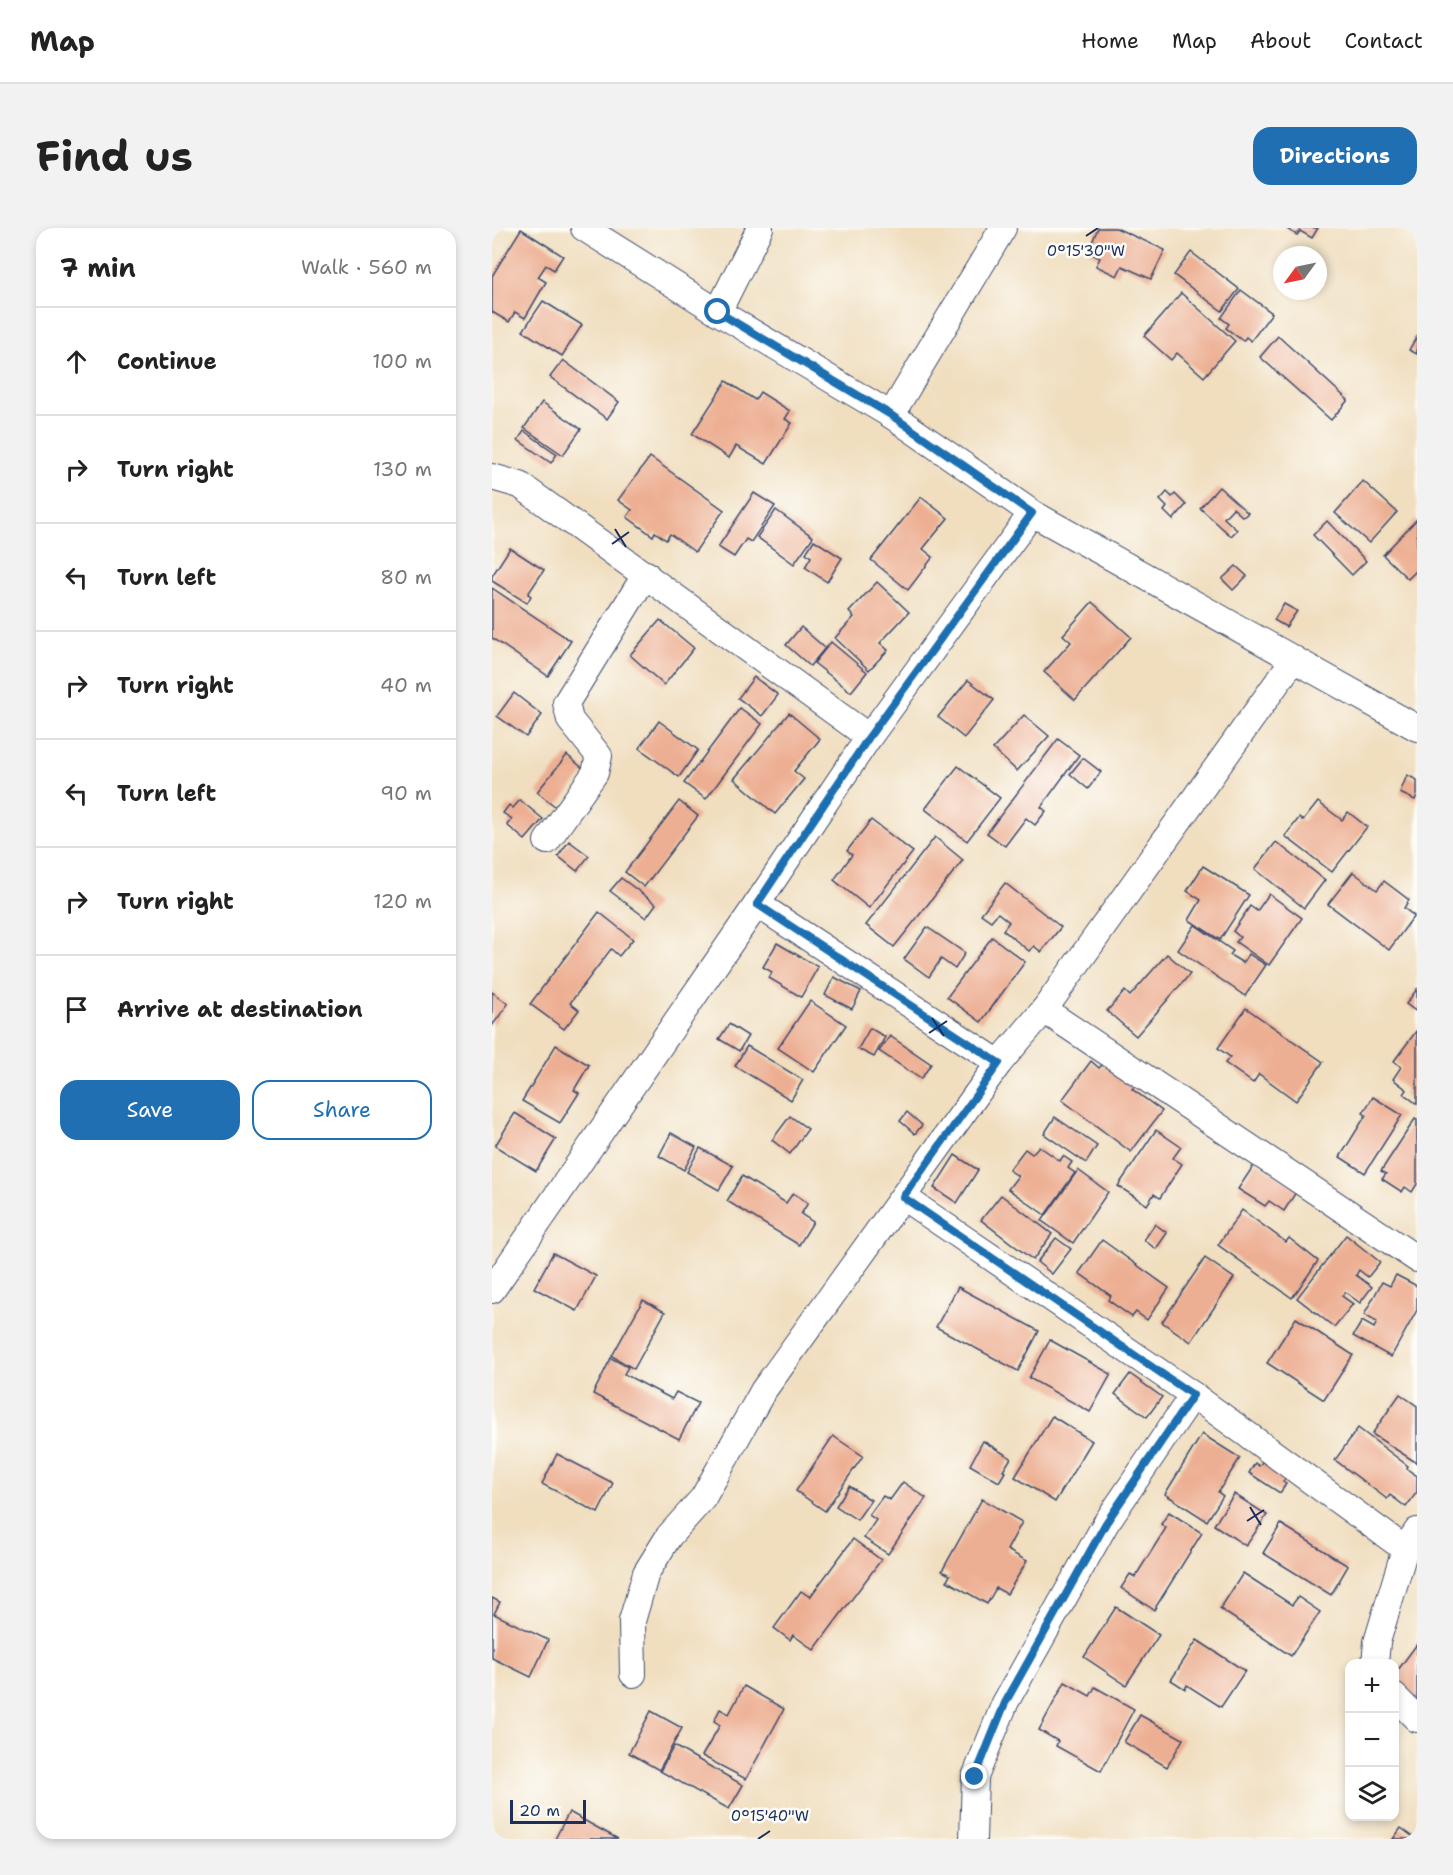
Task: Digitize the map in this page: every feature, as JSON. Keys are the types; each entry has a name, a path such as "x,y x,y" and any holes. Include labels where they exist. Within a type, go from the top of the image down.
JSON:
{"street":[{"path":"584,228 718,312 891,415 1032,513 1417,728"},
{"path":"718,312 760,228"},
{"path":"891,415 1003,228"},
{"path":"492,477 520,484 869,737"},
{"path":"492,1290 869,737 1032,513"},
{"path":"547,841 596,773 599,756 570,720 566,703 646,574"},
{"path":"633,1674 632,1621 646,1573 669,1536 703,1498 763,1391 999,1063 1044,1010 1294,658"},
{"path":"757,904 999,1063"},
{"path":"1044,1010 1417,1259"},
{"path":"903,1197 1193,1395 1411,1540 1377,1642 1375,1659"},
{"path":"973,1839 975,1777 1005,1703 1106,1523 1193,1395"},
{"path":"1399,1700 1417,1719"}],"building":[{"path":"1098,228 1116,228 1165,250 1151,279 1122,266 1117,276 1096,266 1100,258 1088,252"},
{"path":"1285,228 1318,228 1312,238 1300,231 1297,235"},
{"path":"521,229 563,256 554,270 546,265 538,277 546,282 525,318 515,312 509,322 492,312 492,276"},
{"path":"1191,252 1239,289 1222,311 1174,275"},
{"path":"1241,290 1272,313 1251,341 1246,337 1243,341 1226,328 1229,324 1221,318"},
{"path":"1181,293 1235,341 1204,377 1177,353 1171,360 1144,336"},
{"path":"543,301 582,325 562,356 523,331"},
{"path":"1278,336 1348,400 1331,420 1260,357"},
{"path":"1417,336 1417,354 1409,350"},
{"path":"563,360 619,402 607,419 550,377"},
{"path":"726,381 755,400 760,392 790,411 785,419 792,423 766,464 736,446 729,458 692,434"},
{"path":"542,402 581,429 563,455 524,428"},
{"path":"524,431 557,454 551,463 518,440"},
{"path":"650,457 724,510 695,552 670,534 666,540 655,532 653,536 627,517 632,510 618,500"},
{"path":"1363,481 1397,512 1369,543 1335,513"},
{"path":"1219,487 1248,513 1243,517 1233,508 1224,518 1237,530 1231,536 1200,508"},
{"path":"1167,492 1172,497 1175,494 1186,505 1173,520 1164,511 1167,507 1160,500"},
{"path":"754,493 775,506 751,542 746,539 734,557 718,547"},
{"path":"921,497 948,518 923,549 933,557 908,590 871,560"},
{"path":"776,510 813,537 794,564 757,537"},
{"path":"1417,519 1417,570 1408,579 1383,555"},
{"path":"1327,521 1366,561 1352,575 1313,535"},
{"path":"814,540 842,558 827,582 805,567 811,557 806,553"},
{"path":"510,548 544,570 528,594 531,596 527,603 492,581 492,576"},
{"path":"1236,566 1247,576 1233,590 1222,579"},
{"path":"877,582 909,612 880,643 888,650 869,670 835,638 854,617 849,612"},
{"path":"492,588 571,641 548,676 492,638"},
{"path":"1092,602 1131,637 1075,700 1044,672 1071,642 1063,635"},
{"path":"1284,604 1297,611 1286,627 1274,620"},
{"path":"660,620 694,648 664,685 630,655"},
{"path":"801,627 825,648 810,666 786,645"},
{"path":"831,642 867,672 851,692 814,663"},
{"path":"754,677 778,695 762,716 738,698"},
{"path":"968,680 994,700 964,738 938,717"},
{"path":"514,693 542,715 526,737 497,716"},
{"path":"740,708 762,724 706,799 684,783"},
{"path":"789,713 820,739 794,771 804,779 775,814 734,779"},
{"path":"1024,715 1049,736 1017,771 993,749"},
{"path":"659,721 698,750 679,777 639,748"},
{"path":"1058,739 1079,755 1041,807 1046,811 1035,825 1026,818 1005,846 987,833"},
{"path":"567,755 586,771 556,807 537,792"},
{"path":"1083,758 1101,772 1088,789 1070,774"},
{"path":"958,766 1000,798 967,841 925,809"},
{"path":"1407,775 1417,780 1415,800 1400,793"},
{"path":"520,800 543,819 525,840 507,825 512,819 503,813 509,805 513,808"},
{"path":"679,801 698,816 644,887 625,872"},
{"path":"1318,802 1342,820 1348,812 1367,827 1332,872 1285,836 1299,818 1303,821"},
{"path":"871,820 913,852 869,908 834,880 852,855 847,851"},
{"path":"935,837 963,860 894,947 866,925"},
{"path":"569,841 589,856 577,871 558,856"},
{"path":"1276,842 1325,880 1304,908 1255,869"},
{"path":"1203,866 1249,895 1220,940 1189,920 1201,900 1187,891"},
{"path":"1353,872 1377,890 1384,881 1409,900 1404,908 1414,916 1389,950 1328,904"},
{"path":"621,878 656,904 646,918 610,891"},
{"path":"1005,883 1061,927 1041,952 1034,946 1029,951 1003,930 1009,922 998,913 991,921 981,914"},
{"path":"1269,894 1302,918 1269,965 1236,942 1240,937 1233,931 1250,906 1257,911"},
{"path":"599,912 633,939 619,956 611,949 570,1003 579,1010 564,1029 530,1004"},
{"path":"1195,925 1233,951 1230,955 1243,963 1249,954 1266,965 1245,996 1178,950"},
{"path":"927,927 965,953 955,969 941,959 929,977 904,959"},
{"path":"992,937 1025,962 981,1022 947,997"},
{"path":"777,943 818,967 801,997 769,978 772,972 763,967"},
{"path":"1167,954 1190,974 1136,1036 1107,1011 1125,991 1130,996"},
{"path":"834,977 861,991 852,1009 825,995"},
{"path":"1417,989 1417,1012 1406,1004"},
{"path":"492,992 508,1004 492,1026"},
{"path":"810,1001 846,1025 814,1072 778,1048"},
{"path":"1246,1008 1323,1062 1296,1101 1259,1074 1253,1083 1225,1063 1230,1057 1218,1048"},
{"path":"729,1024 748,1036 739,1051 719,1039"},
{"path":"870,1028 885,1037 874,1057 858,1049"},
{"path":"1417,1030 1417,1104 1404,1094 1407,1090 1393,1079 1401,1067 1394,1061"},
{"path":"890,1036 931,1064 921,1079 879,1051"},
{"path":"556,1045 589,1065 574,1090 579,1093 560,1123 522,1101"},
{"path":"747,1046 803,1080 791,1100 735,1066"},
{"path":"1091,1061 1099,1068 1103,1064 1136,1084 1132,1089 1162,1111 1131,1152 1062,1100"},
{"path":"1373,1097 1402,1115 1365,1173 1340,1157 1366,1115 1363,1113"},
{"path":"907,1112 922,1125 915,1134 900,1121"},
{"path":"515,1113 556,1139 536,1171 495,1146"},
{"path":"790,1116 808,1129 790,1154 772,1140"},
{"path":"1055,1117 1097,1146 1086,1163 1044,1134"},
{"path":"1415,1119 1417,1120 1417,1184 1412,1192 1405,1187 1402,1192 1382,1179 1386,1174 1381,1171"},
{"path":"1156,1130 1181,1147 1173,1158 1182,1164 1160,1198 1154,1194 1147,1205 1118,1186"},
{"path":"671,1133 696,1147 684,1170 659,1156"},
{"path":"1039,1146 1060,1161 1063,1156 1072,1162 1068,1168 1075,1173 1045,1215 1008,1189 1018,1176 1009,1170 1025,1149 1032,1154"},
{"path":"700,1148 733,1166 719,1190 687,1172"},
{"path":"955,1155 978,1170 957,1203 934,1188"},
{"path":"1256,1162 1298,1189 1284,1211 1269,1201 1265,1206 1238,1189"},
{"path":"1078,1170 1108,1192 1073,1243 1042,1221"},
{"path":"742,1176 786,1203 793,1193 808,1203 801,1214 813,1222 799,1245 727,1201"},
{"path":"1001,1195 1052,1234 1033,1260 981,1220"},
{"path":"1242,1210 1286,1242 1289,1238 1318,1261 1292,1298 1218,1245"},
{"path":"1155,1224 1167,1233 1156,1249 1144,1240"},
{"path":"1346,1235 1380,1262 1368,1277 1359,1270 1356,1275 1372,1287 1360,1303 1345,1292 1342,1296 1353,1304 1334,1327 1297,1298"},
{"path":"1056,1238 1071,1249 1052,1274 1037,1262"},
{"path":"1102,1240 1169,1288 1147,1320 1136,1312 1132,1317 1108,1300 1111,1296 1079,1273"},
{"path":"553,1253 596,1276 577,1311 534,1288"},
{"path":"1205,1258 1234,1278 1191,1342 1162,1322"},
{"path":"1396,1275 1417,1286 1417,1310 1391,1357 1353,1336 1362,1321 1374,1328 1377,1322 1364,1315 1382,1282 1390,1286"},
{"path":"958,1287 1039,1331 1018,1371 936,1327"},
{"path":"643,1300 665,1312 634,1369 612,1356"},
{"path":"1296,1318 1353,1355 1324,1400 1267,1363"},
{"path":"1050,1340 1111,1374 1090,1412 1029,1378"},
{"path":"611,1358 628,1367 624,1374 672,1399 676,1392 698,1403 679,1439 593,1394"},
{"path":"1130,1374 1162,1397 1147,1417 1115,1394"},
{"path":"1400,1394 1417,1406 1417,1463 1372,1434"},
{"path":"1052,1416 1092,1441 1055,1502 1015,1477"},
{"path":"1358,1428 1408,1466 1407,1469 1417,1476 1417,1492 1406,1507 1390,1495 1387,1499 1335,1460"},
{"path":"1202,1434 1240,1458 1218,1492 1223,1496 1207,1521 1165,1494"},
{"path":"833,1436 863,1456 825,1511 796,1491"},
{"path":"983,1441 1011,1458 999,1482 970,1465"},
{"path":"557,1454 613,1483 598,1513 542,1484"},
{"path":"1263,1461 1286,1477 1283,1482 1286,1484 1280,1493 1249,1473 1255,1463 1259,1466"},
{"path":"903,1482 926,1498 888,1554 864,1538 876,1520 869,1515 883,1496 890,1500"},
{"path":"849,1486 871,1500 857,1520 836,1506"},
{"path":"1234,1494 1267,1515 1246,1546 1214,1525"},
{"path":"982,1499 1022,1522 1007,1550 1027,1561 1007,1594 996,1588 987,1604 947,1581 950,1575 942,1571"},
{"path":"1169,1512 1202,1533 1154,1610 1121,1588 1130,1574 1135,1577 1166,1528 1161,1524"},
{"path":"1281,1524 1348,1566 1331,1595 1263,1553"},
{"path":"853,1539 881,1560 814,1650 793,1635 790,1640 774,1628 801,1591 810,1597"},
{"path":"1243,1573 1292,1605 1298,1597 1320,1612 1291,1656 1220,1609"},
{"path":"492,1598 500,1602 494,1614 548,1640 531,1677 492,1658"},
{"path":"1116,1607 1159,1635 1126,1685 1084,1657"},
{"path":"1197,1640 1245,1671 1221,1707 1187,1685 1185,1689 1171,1680"},
{"path":"1417,1644 1417,1701 1399,1686 1399,1669"},
{"path":"1065,1682 1090,1696 1095,1687 1134,1709 1101,1771 1056,1746 1058,1741 1039,1730"},
{"path":"744,1686 784,1709 746,1779 702,1756 720,1725 714,1721 720,1709 729,1714"},
{"path":"651,1711 682,1728 659,1770 629,1753"},
{"path":"1140,1715 1183,1739 1167,1767 1124,1742"},
{"path":"674,1746 743,1785 729,1809 660,1771"},
{"path":"569,1812 618,1839 555,1839"},
{"path":"1401,1828 1416,1839 1393,1839"}],"route":[{"path":"718,312 891,415 1032,513 869,737 757,904 999,1063 903,1197 1193,1395 1106,1523 1005,1703 975,1777"}]}
